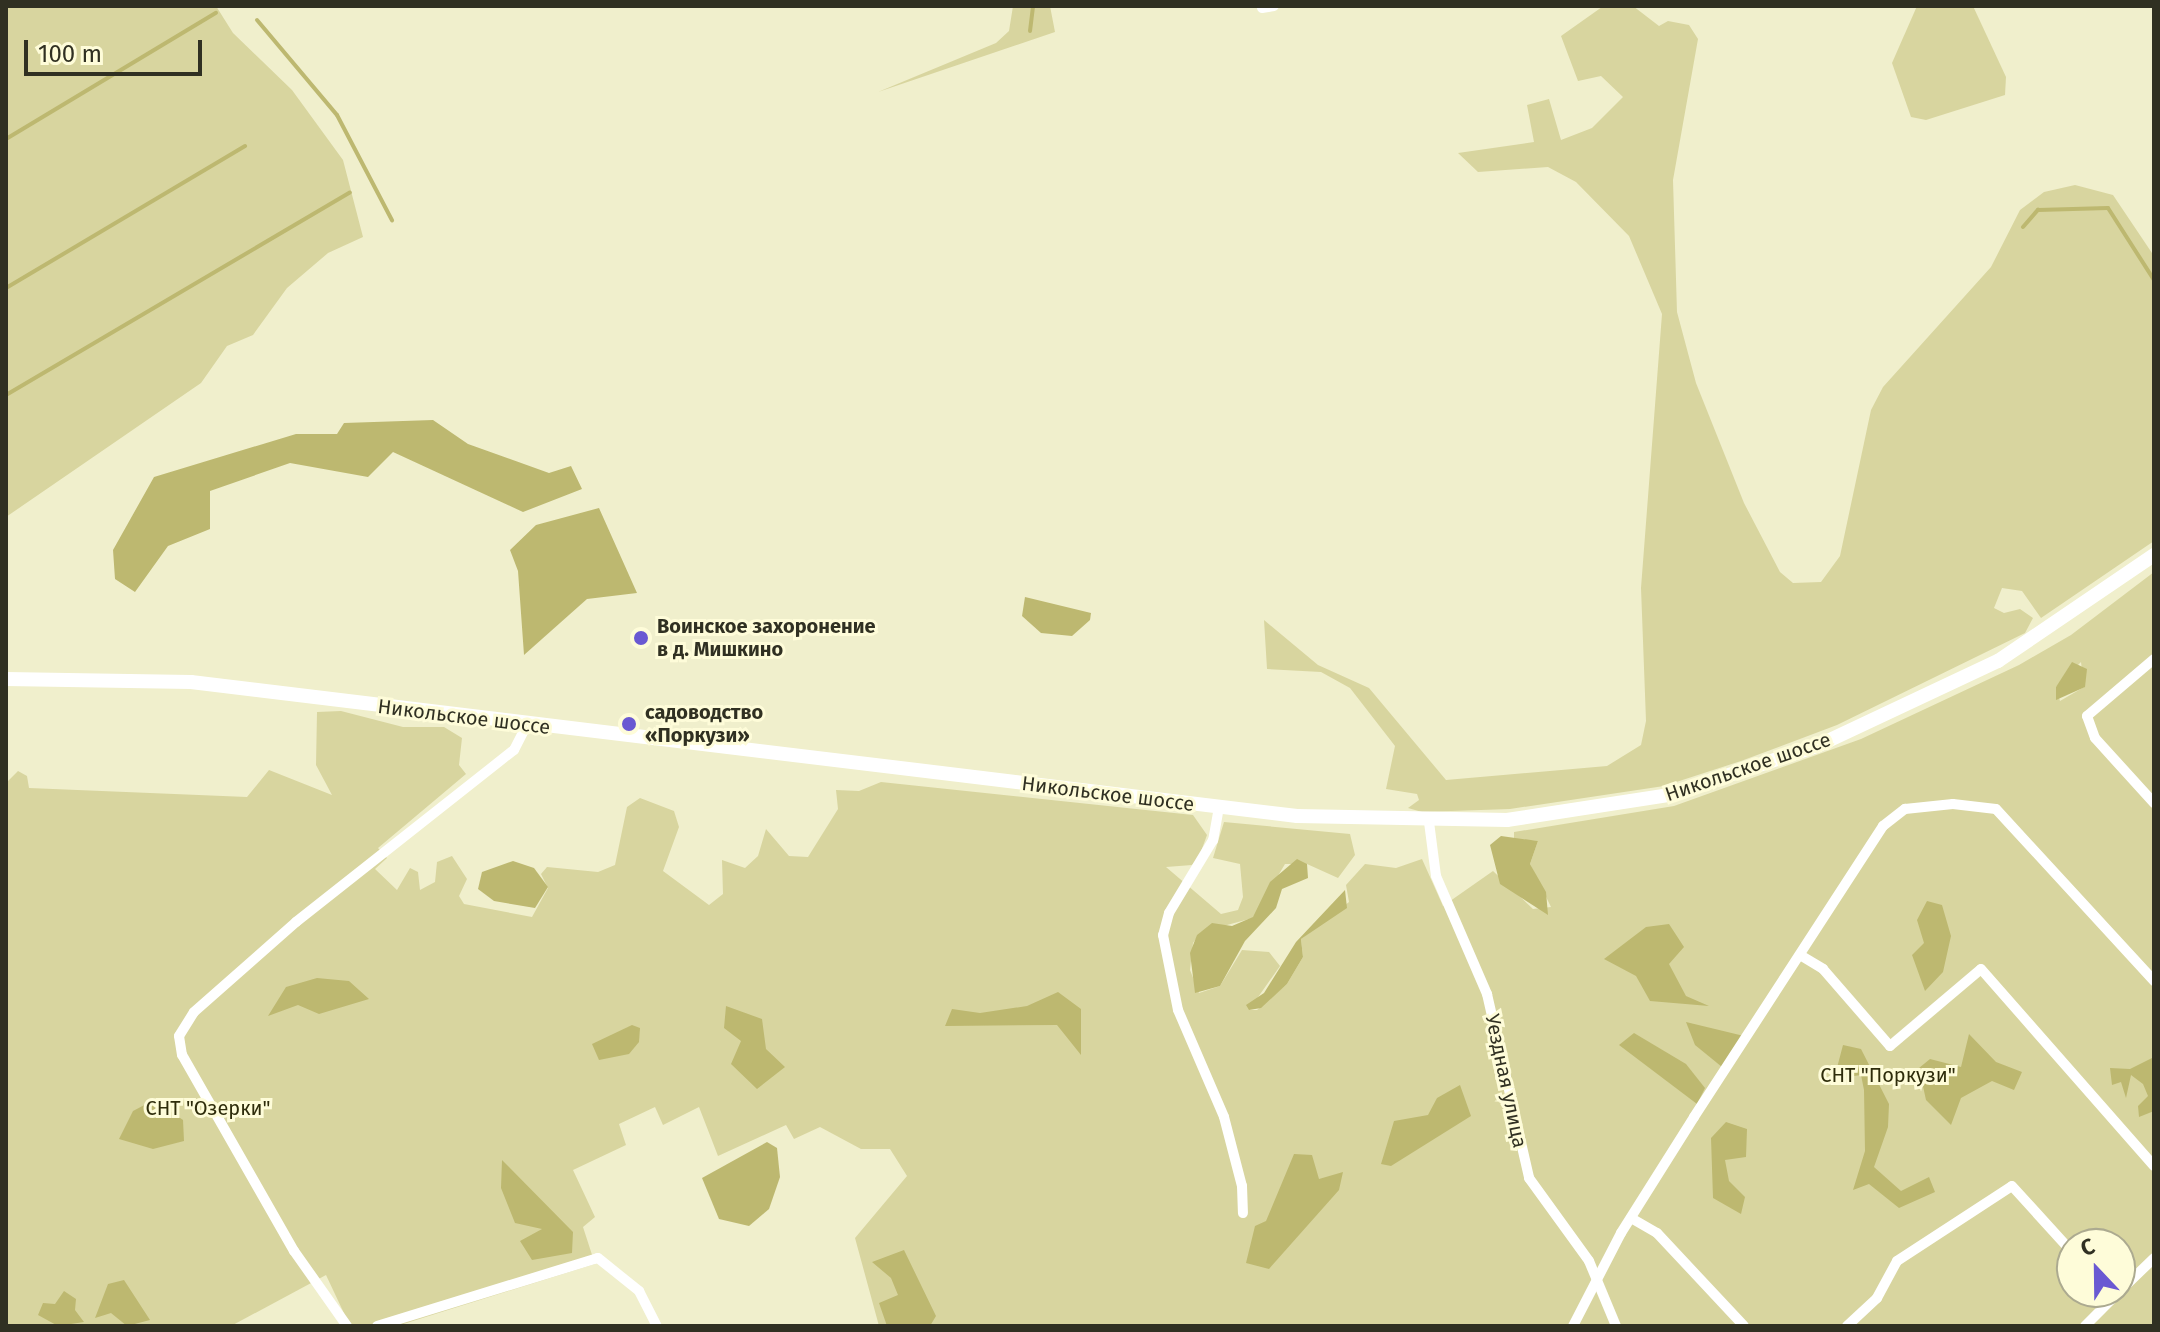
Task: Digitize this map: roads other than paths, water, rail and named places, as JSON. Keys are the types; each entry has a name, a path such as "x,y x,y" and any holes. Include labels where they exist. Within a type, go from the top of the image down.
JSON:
{"main road":[{"name":"Никольское шоссе","path":"6,679 139,677 1219,807 1429,822 1582,811 1668,795 1772,763 1998,661 2154,555"}],"street":[{"path":"2154,659 2087,716 2095,738 2154,803"},
{"path":"347,1326 294,1251 182,1055 179,1036 194,1012 296,922 514,750 526,726"},
{"path":"1573,1326 1598,1285 1631,1218 1883,826 1905,809 1953,804 1996,809 2154,981"},
{"path":"1219,807 1213,840 1169,913 1163,935 1178,1010 1224,1117 1242,1186 1243,1213"},
{"name":"Уездная улица","path":"1429,822 1436,876 1487,994 1529,1178 1589,1261 1616,1326"},
{"path":"1800,955 1823,969 1890,1046 1981,969 2154,1166"},
{"path":"1847,1326 1877,1298 1897,1261 2012,1186 2056,1234"},
{"path":"1631,1218 1657,1233 1744,1326"},
{"path":"377,1326 598,1258 639,1291 657,1326"},
{"path":"2136,1274 2154,1258"},
{"path":"2085,1326 2101,1308"}],"waterway":[{"path":"1030,31 1033,6"},
{"path":"6,139 216,13"},
{"path":"257,20 337,115 392,220"},
{"path":"6,288 245,146"},
{"path":"6,395 350,192"},
{"path":"2023,227 2038,210 2108,208 2154,280"}],"place":[{"name":"Воинское захоронение в д. Мишкино","path":"641,638"},
{"name":"садоводство «Поркузи»","path":"629,724"}],"park label":[{"name":"СНТ \"Поркузи\"","path":"1888,1075"},
{"name":"СНТ \"Озерки\"","path":"208,1108"}]}
